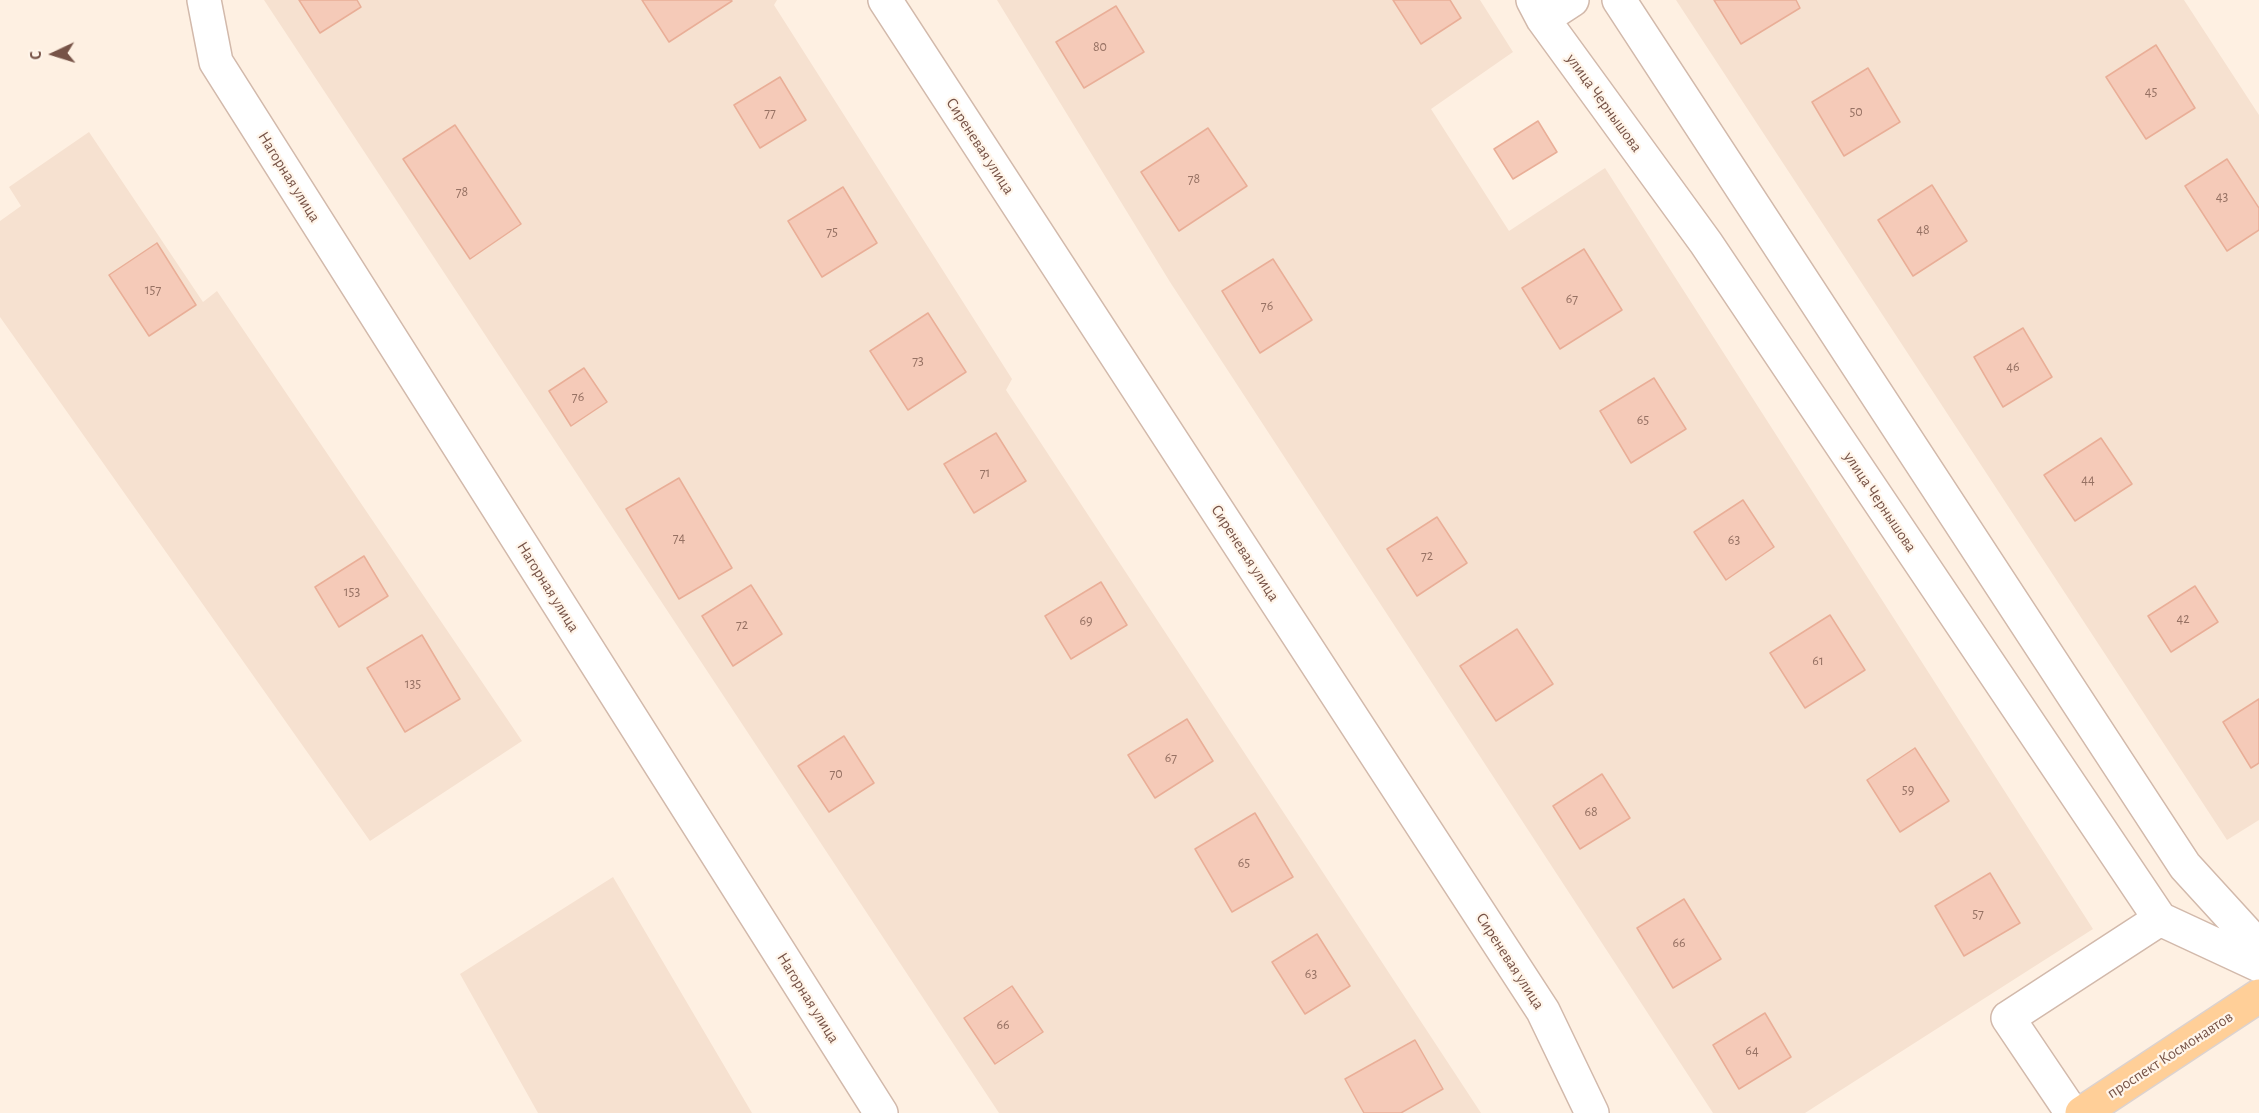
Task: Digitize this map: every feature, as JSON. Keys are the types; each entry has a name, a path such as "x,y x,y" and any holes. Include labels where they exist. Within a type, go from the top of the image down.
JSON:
{"main road":[{"name":"проспект Космонавтов","path":"2082,1113 2259,996"}],"street":[{"name":"Нагорная улица","path":"204,0 216,62 881,1113"},
{"name":"Сиреневая улица","path":"885,0 1543,1011 1592,1113"},
{"path":"1538,10 1572,0"},
{"path":"1619,0 2185,866 2259,947"},
{"name":"улица Чернышова","path":"1538,10 1706,243 2160,919"},
{"path":"2072,1113 2008,1018 2160,919 2259,965"}],"shaded area":[{"path":"264,0 777,0 774,5 1012,379 1006,390 1481,1113 999,1113"},
{"path":"997,0 1480,0 1513,52 1431,109 1509,231 1605,168 2093,929 1805,1113 1713,1113 1170,282"},
{"path":"1676,0 2184,0 2259,115 2259,820 2227,840"},
{"path":"89,132 203,302 217,291 522,741 370,841 0,317 0,221 21,206 9,187"},
{"path":"613,877 752,1113 538,1113 460,974"}],"building":[{"path":"299,0 357,0 361,7 320,33"},
{"path":"642,0 731,0 732,1 669,42"},
{"path":"1393,0 1450,0 1461,18 1421,44"},
{"path":"1714,0 1796,0 1800,8 1741,44"},
{"path":"1116,6 1144,52 1084,88 1056,42"},
{"path":"2156,45 2195,108 2146,139 2106,77"},
{"path":"1868,68 1900,122 1844,156 1812,102"},
{"path":"780,77 806,120 760,148 734,105"},
{"path":"1538,121 1557,152 1513,179 1494,149"},
{"path":"455,125 521,224 470,259 403,159"},
{"path":"1208,128 1247,186 1179,231 1141,172"},
{"path":"2227,159 2259,208 2259,230 2227,251 2185,186"},
{"path":"1932,185 1967,241 1913,276 1878,220"},
{"path":"843,187 877,243 822,277 788,221"},
{"path":"157,243 196,305 149,336 109,275"},
{"path":"1584,249 1622,310 1560,349 1522,288"},
{"path":"1273,259 1312,320 1260,353 1222,291"},
{"path":"928,313 966,372 908,410 870,351"},
{"path":"2023,328 2052,377 2003,407 1974,357"},
{"path":"584,368 607,402 571,426 549,391"},
{"path":"1654,378 1686,429 1631,463 1600,411"},
{"path":"996,433 1026,481 974,513 944,464"},
{"path":"2101,438 2132,484 2075,521 2044,475"},
{"path":"679,478 732,568 679,599 626,509"},
{"path":"1743,500 1774,547 1726,580 1694,532"},
{"path":"1437,517 1467,563 1417,596 1387,549"},
{"path":"364,556 388,596 339,627 315,587"},
{"path":"1101,582 1127,625 1071,659 1045,616"},
{"path":"751,585 782,634 733,666 702,616"},
{"path":"2195,586 2218,622 2171,652 2148,616"},
{"path":"1830,615 1865,670 1805,708 1770,653"},
{"path":"1517,629 1553,684 1496,721 1460,666"},
{"path":"422,635 460,699 405,732 367,668"},
{"path":"2259,699 2259,763 2251,768 2223,722"},
{"path":"1187,719 1213,761 1155,798 1128,755"},
{"path":"844,736 874,783 829,812 798,766"},
{"path":"1915,748 1949,801 1900,832 1867,780"},
{"path":"1602,774 1630,818 1580,849 1553,806"},
{"path":"1255,813 1293,877 1232,912 1195,849"},
{"path":"1990,873 2020,923 1964,956 1935,906"},
{"path":"1684,899 1721,959 1673,988 1637,928"},
{"path":"1317,934 1350,986 1305,1014 1272,962"},
{"path":"1012,986 1043,1032 995,1064 964,1018"},
{"path":"1765,1013 1791,1057 1739,1089 1713,1045"},
{"path":"1415,1040 1443,1089 1401,1113 1364,1113 1345,1079"}]}
